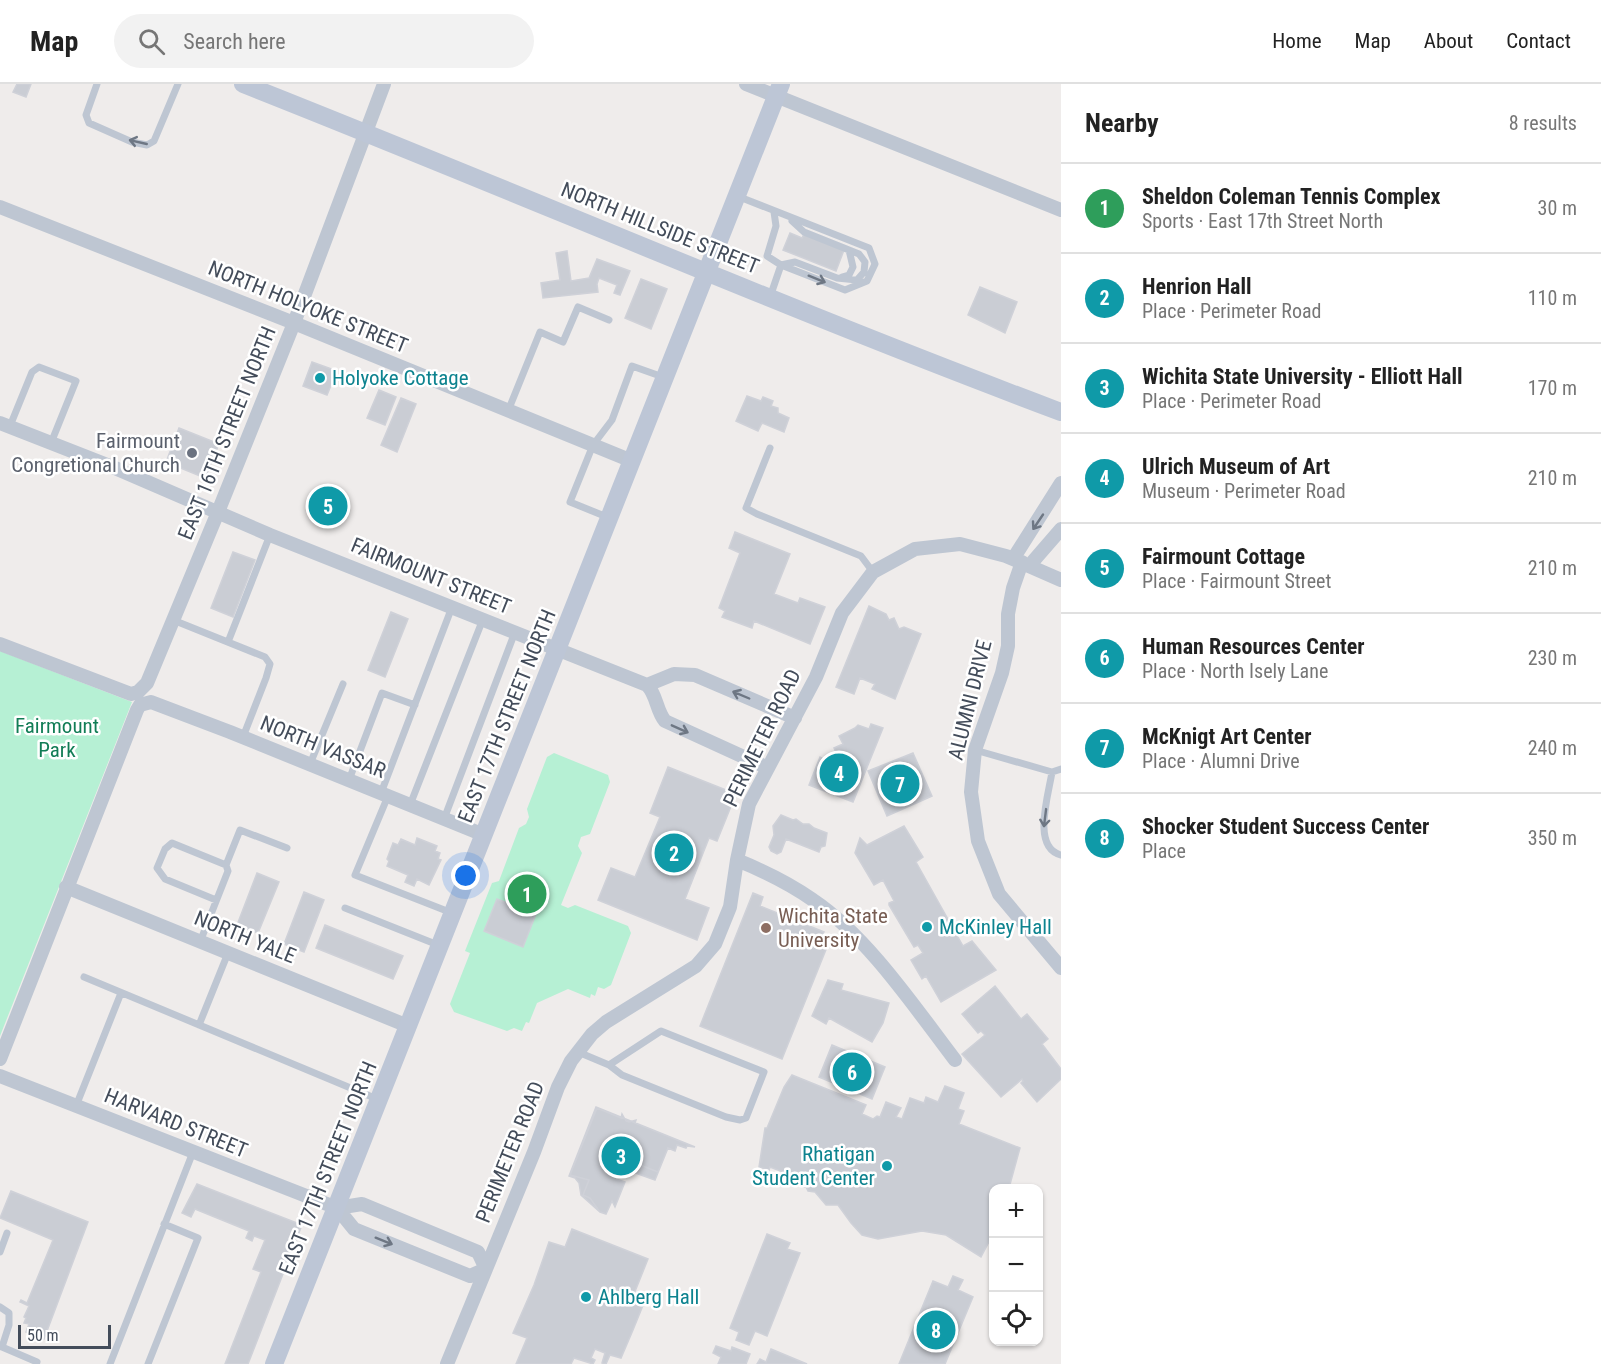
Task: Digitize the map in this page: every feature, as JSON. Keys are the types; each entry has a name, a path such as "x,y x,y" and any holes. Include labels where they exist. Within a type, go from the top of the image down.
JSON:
{"street":[{"name":"NORTH HILLSIDE STREET","path":"243,84 707,272 1061,412"},
{"name":"EAST 16TH STREET NORTH","path":"0,1059 135,713 294,323 384,84"},
{"path":"746,84 779,90 1061,210"},
{"name":"EAST 17TH STREET NORTH","path":"274,1364 779,90"},
{"name":"NORTH HOLYOKE STREET","path":"0,207 294,323 632,461"},
{"name":"FAIRMOUNT STREET","path":"5,424 115,468 270,535 647,685"},
{"name":"ALUMNI DRIVE","path":"1061,483 1021,562 1008,614 1008,646 1002,674 975,750 971,792 978,842 999,894 1061,968"},
{"name":"ALUMNI DRIVE","path":"1021,562 1061,529"},
{"name":"PERIMETER ROAD","path":"447,1364 564,1073 592,1034 606,1022 696,966 715,944 730,907 749,804 816,677 842,613 873,572 915,549 960,544 1021,562 1061,580"},
{"name":"NORTH VASSAR","path":"0,644 142,697 484,835"},
{"path":"768,768 665,721 647,685 674,674 695,675 795,718"},
{"path":"737,860 774,876 814,900 837,918 882,967 955,1060"},
{"name":"NORTH YALE","path":"66,887 408,1026"},
{"name":"HARVARD STREET","path":"0,1076 337,1208"},
{"path":"362,1204 478,1252 486,1269 470,1276 354,1229 337,1208 362,1204"}],"lane":[{"path":"97,84 86,115 89,123 132,142 147,145 154,141 178,84"},
{"path":"737,196 869,248 875,264 867,281 845,290 781,265 767,255 776,226 774,212"},
{"path":"781,265 795,262 837,279 857,280 864,272 865,262 859,254 804,232 789,217"},
{"path":"837,279 849,275 853,267 849,250"},
{"path":"770,297 781,265"},
{"path":"508,411 540,332 563,342 578,307 609,320"},
{"path":"610,518 570,502 593,445 612,420 632,366 665,378"},
{"path":"5,424 32,372 39,367 76,381 51,442"},
{"path":"770,448 746,507 757,514 861,556 873,572"},
{"path":"228,642 270,535"},
{"path":"453,607 415,705 355,875 453,914"},
{"path":"410,805 483,619"},
{"path":"173,620 265,657 270,664 243,737"},
{"path":"444,819 515,632"},
{"path":"310,764 343,684"},
{"path":"349,780 382,693 415,705"},
{"path":"975,750 1052,772 1061,769"},
{"path":"1052,772 1044,837 1048,847 1055,854 1061,855"},
{"path":"200,942 228,871 226,866 240,830 287,848"},
{"path":"216,900 165,879 157,868 165,849 172,843 226,866"},
{"path":"345,908 440,946"},
{"path":"199,1025 228,953"},
{"path":"84,977 379,1100"},
{"path":"76,1106 121,993"},
{"path":"578,1052 609,1065 622,1075 726,1117 740,1120 746,1118 764,1072 661,1031 609,1065"},
{"path":"110,1364 193,1152"},
{"path":"148,1364 198,1238 164,1224"},
{"path":"0,1252 7,1233"},
{"path":"0,1307 9,1313 9,1325 3,1347 37,1362"}],"green space":[{"name":"Fairmount Park","path":"0,651 132,702 0,1036"},
{"path":"554,753 608,775 610,782 590,834 581,837 578,846 582,853 561,905 568,908 575,905 628,926 631,933 611,985 604,989 598,987 595,996 591,994 590,998 568,989 537,1003 529,1023 526,1022 522,1031 514,1028 507,1031 454,1012 450,1004 470,953 465,951 492,883 499,881 519,828 526,824 529,817 527,809 547,757"}],"building":[{"path":"17,84 31,84 26,97 13,92"},
{"path":"790,233 802,238 804,234 844,250 836,271 783,250"},
{"path":"567,251 571,281 589,278 597,259 630,271 620,295 614,293 617,285 599,278 598,292 543,298 541,283 560,280 556,253"},
{"path":"641,279 667,289 651,329 625,318"},
{"path":"980,287 1017,302 1005,333 968,315"},
{"name":"Holyoke Cottage","path":"312,362 337,371 327,395 303,386"},
{"path":"379,390 396,397 385,425 367,418"},
{"path":"747,396 761,401 763,397 773,401 771,406 778,408 778,413 789,418 784,432 762,423 758,431 736,421"},
{"path":"401,398 416,404 397,452 381,445"},
{"name":"Fairmount Congretional Church","path":"179,428 219,444 205,478 166,462"},
{"path":"320,491 344,501 335,522 312,512"},
{"path":"735,532 790,554 774,594 798,603 800,598 825,607 810,644 754,621 752,628 722,617 725,611 719,608 740,553 729,548"},
{"path":"233,552 255,560 233,617 211,608"},
{"path":"869,606 886,614 889,620 894,618 899,629 904,627 921,634 895,699 872,689 875,684 860,678 854,694 836,687"},
{"path":"391,612 408,619 385,677 368,670"},
{"path":"871,724 883,728 853,802 809,785 820,757 827,761 838,757 834,748 843,744 839,736 858,725 869,729"},
{"path":"913,753 932,796 887,816 868,771"},
{"path":"668,767 736,794 717,841 709,838 685,899 709,908 697,940 598,900 611,868 635,877 660,817 650,813"},
{"path":"781,815 796,819 803,824 809,824 827,833 825,846 821,847 819,852 786,839 781,852 777,854 771,851 769,847 774,835 773,826"},
{"name":"McKinley Hall","path":"904,826 923,857 916,862 963,946 972,941 996,970 941,1002 926,976 922,979 911,960 923,953 918,945 914,947 889,905 894,901 883,880 874,885 855,853 860,838 867,845"},
{"path":"417,838 437,846 435,851 440,853 438,859 441,860 429,885 417,879 414,886 405,882 408,875 387,866 393,843 398,845 401,839 415,845"},
{"path":"257,873 279,882 258,933 237,925"},
{"path":"304,892 324,900 304,952 284,944"},
{"path":"753,893 763,897 760,906 824,932 821,938 829,942 782,1059 700,1026"},
{"path":"497,899 536,914 523,947 484,931"},
{"path":"325,925 403,956 393,979 316,948"},
{"path":"828,980 843,984 841,990 889,1003 883,1023 872,1042 829,1018 826,1024 812,1016"},
{"path":"995,986 1021,1019 1027,1014 1048,1039 1042,1044 1061,1069 1061,1079 1037,1102 1021,1083 1022,1079 1001,1097 962,1054 985,1035 981,1031 978,1033 962,1014"},
{"path":"832,1045 885,1067 872,1099 819,1077"},
{"name":"Rhatigan Student Center","path":"792,1075 866,1105 862,1114 873,1119 880,1117 886,1102 901,1108 896,1117 902,1119 910,1098 924,1103 926,1097 938,1102 945,1086 964,1093 958,1109 964,1111 959,1124 1020,1148 1010,1184 989,1184 989,1242 981,1257 946,1235 922,1231 878,1239 862,1235 838,1205 826,1205 815,1192 795,1185 796,1177 770,1167 769,1170 759,1167 765,1128 767,1128 784,1087"},
{"path":"596,1107 695,1147 687,1146 686,1148 677,1145 675,1151 668,1148 658,1172 630,1161 625,1175 619,1173 621,1168 617,1168 613,1178 625,1182 615,1207 612,1201 606,1214 600,1212 581,1195 579,1183 575,1178 569,1176"},
{"path":"597,1108 621,1118 622,1114 626,1121 636,1120 635,1123 695,1147 687,1146 686,1148 677,1145 675,1151 668,1148 655,1180 627,1170 625,1175 619,1173 620,1169 617,1168 613,1178 625,1182 615,1207 612,1201 606,1214 600,1212 590,1198 583,1195 589,1180 570,1175"},
{"path":"197,1184 302,1225 248,1364 225,1364 261,1272 253,1269 265,1240 254,1236 252,1241 246,1238 249,1231 195,1209 191,1217 182,1213"},
{"path":"11,1191 88,1222 44,1339 26,1332 29,1324 24,1323 26,1318 24,1317 29,1306 20,1302 21,1300 27,1303 53,1240 0,1218"},
{"name":"Ahlberg Hall","path":"572,1229 648,1259 634,1294 646,1298 633,1330 621,1358 610,1355 606,1364 602,1363 605,1353 595,1349 591,1358 595,1360 593,1364 574,1358 571,1364 516,1364 527,1338 513,1333 534,1285 549,1242 565,1247"},
{"path":"767,1234 790,1243 787,1249 800,1253 767,1336 755,1331 749,1345 736,1340 739,1332 730,1328"},
{"path":"953,1276 963,1280 958,1290 973,1297 945,1364 899,1364 933,1281 948,1287"},
{"path":"716,1346 731,1351 732,1347 750,1354 746,1364 718,1364 721,1357 713,1353"},
{"path":"771,1349 807,1364 757,1364 760,1359 766,1362"}],"place":[{"name":"Holyoke Cottage","path":"320,378"},
{"name":"Fairmount Congretional Church","path":"192,453"},
{"name":"Fairmount Cottage","path":"328,506"},
{"name":"Ulrich Museum of Art","path":"839,773"},
{"name":"McKnigt Art Center","path":"900,784"},
{"name":"Henrion Hall","path":"674,853"},
{"name":"Sheldon Coleman Tennis Complex","path":"527,894"},
{"name":"McKinley Hall","path":"927,927"},
{"name":"Wichita State University","path":"766,928"},
{"name":"Human Resources Center","path":"852,1072"},
{"name":"Wichita State University - Elliott Hall","path":"621,1156"},
{"name":"Rhatigan Student Center","path":"887,1166"},
{"name":"Ahlberg Hall","path":"586,1297"},
{"name":"Shocker Student Success Center","path":"936,1330"}]}
